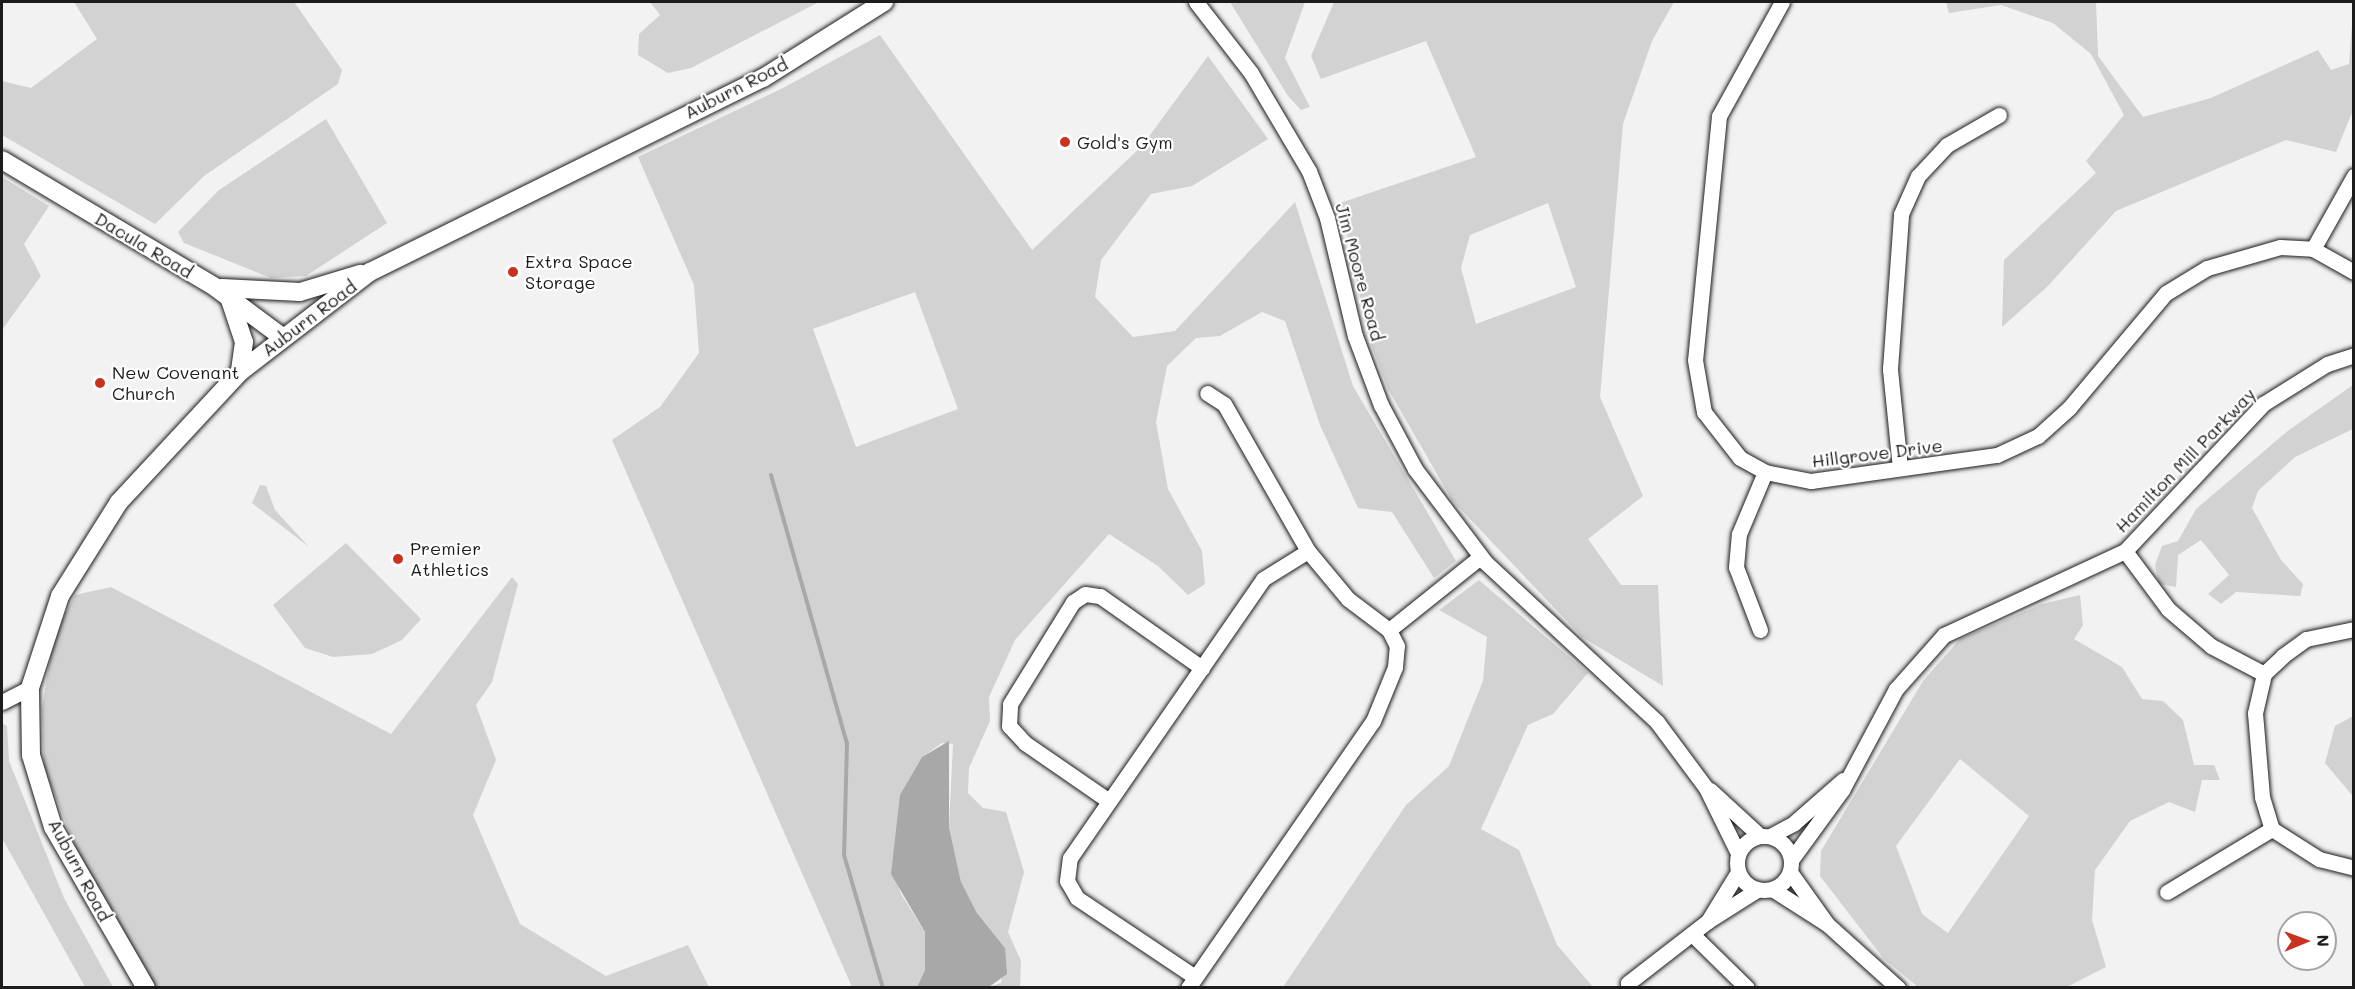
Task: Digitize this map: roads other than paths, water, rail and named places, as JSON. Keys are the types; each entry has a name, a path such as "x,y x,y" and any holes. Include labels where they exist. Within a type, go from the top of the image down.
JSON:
{"main road":[{"name":"Auburn Road","path":"146,987 53,827 31,755 30,688 60,596 119,502 240,372 282,337 370,272 763,78 884,2"},
{"name":"Dacula Road","path":"2,160 222,291 282,337"},
{"path":"222,291 300,292 370,272"},
{"path":"222,291 240,317 240,372"}],"street":[{"name":"Jim Moore Road","path":"1196,2 1251,73 1309,171 1327,218 1354,336 1381,405 1415,469 1480,557 1630,694 1706,788 1765,836"},
{"name":"Hillgrove Drive","path":"1782,2 1719,116 1695,360 1704,412 1740,458 1765,472 1811,481 1997,455 2038,436 2069,408 2166,293 2189,278 2280,247 2313,249 2354,272"},
{"path":"1900,468 1890,369 1901,214 1918,176 1947,145 1999,115"},
{"path":"2313,249 2354,176"},
{"name":"Hamilton Mill Parkway","path":"1765,836 1794,823 1843,780 1896,689 1944,634 2126,550 2263,404 2327,364 2354,355"},
{"path":"1207,393 1224,404 1308,551 1348,599 1389,630 1397,646 1395,667 1373,721 1191,982 1077,898 1067,881 1070,858 1263,579 1308,551"},
{"path":"1760,630 1736,567 1739,534 1765,472"},
{"path":"2126,550 2168,609 2211,646 2264,674"},
{"path":"1389,630 1480,557"},
{"path":"1109,801 1025,743 1009,726 1010,704 1073,602 1085,594 1100,596 1202,668"},
{"path":"2354,629 2306,639 2264,674 2255,713 2262,797 2272,829 2319,859 2354,868"},
{"path":"2,702 30,688"},
{"name":"Hamilton Mill Parkway","path":"1790,866 1842,790 1843,780"},
{"name":"Jim Moore Road","path":"1706,788 1738,853"},
{"path":"2167,892 2272,829"},
{"path":"1708,921 1737,872 1738,853 1765,836 1785,845 1790,866 1827,924"},
{"path":"1629,987 1708,921 1765,890 1790,866"},
{"path":"1737,872 1827,924 1898,987"},
{"path":"1692,934 1747,987"}],"waterway":[{"path":"771,475 847,743 844,855 883,988"}],"place":[{"name":"Gold's Gym","path":"1065,142"},
{"name":"Extra Space Storage","path":"513,272"},
{"name":"New Covenant Church","path":"100,383"},
{"name":"Premier Athletics","path":"398,559"}]}
